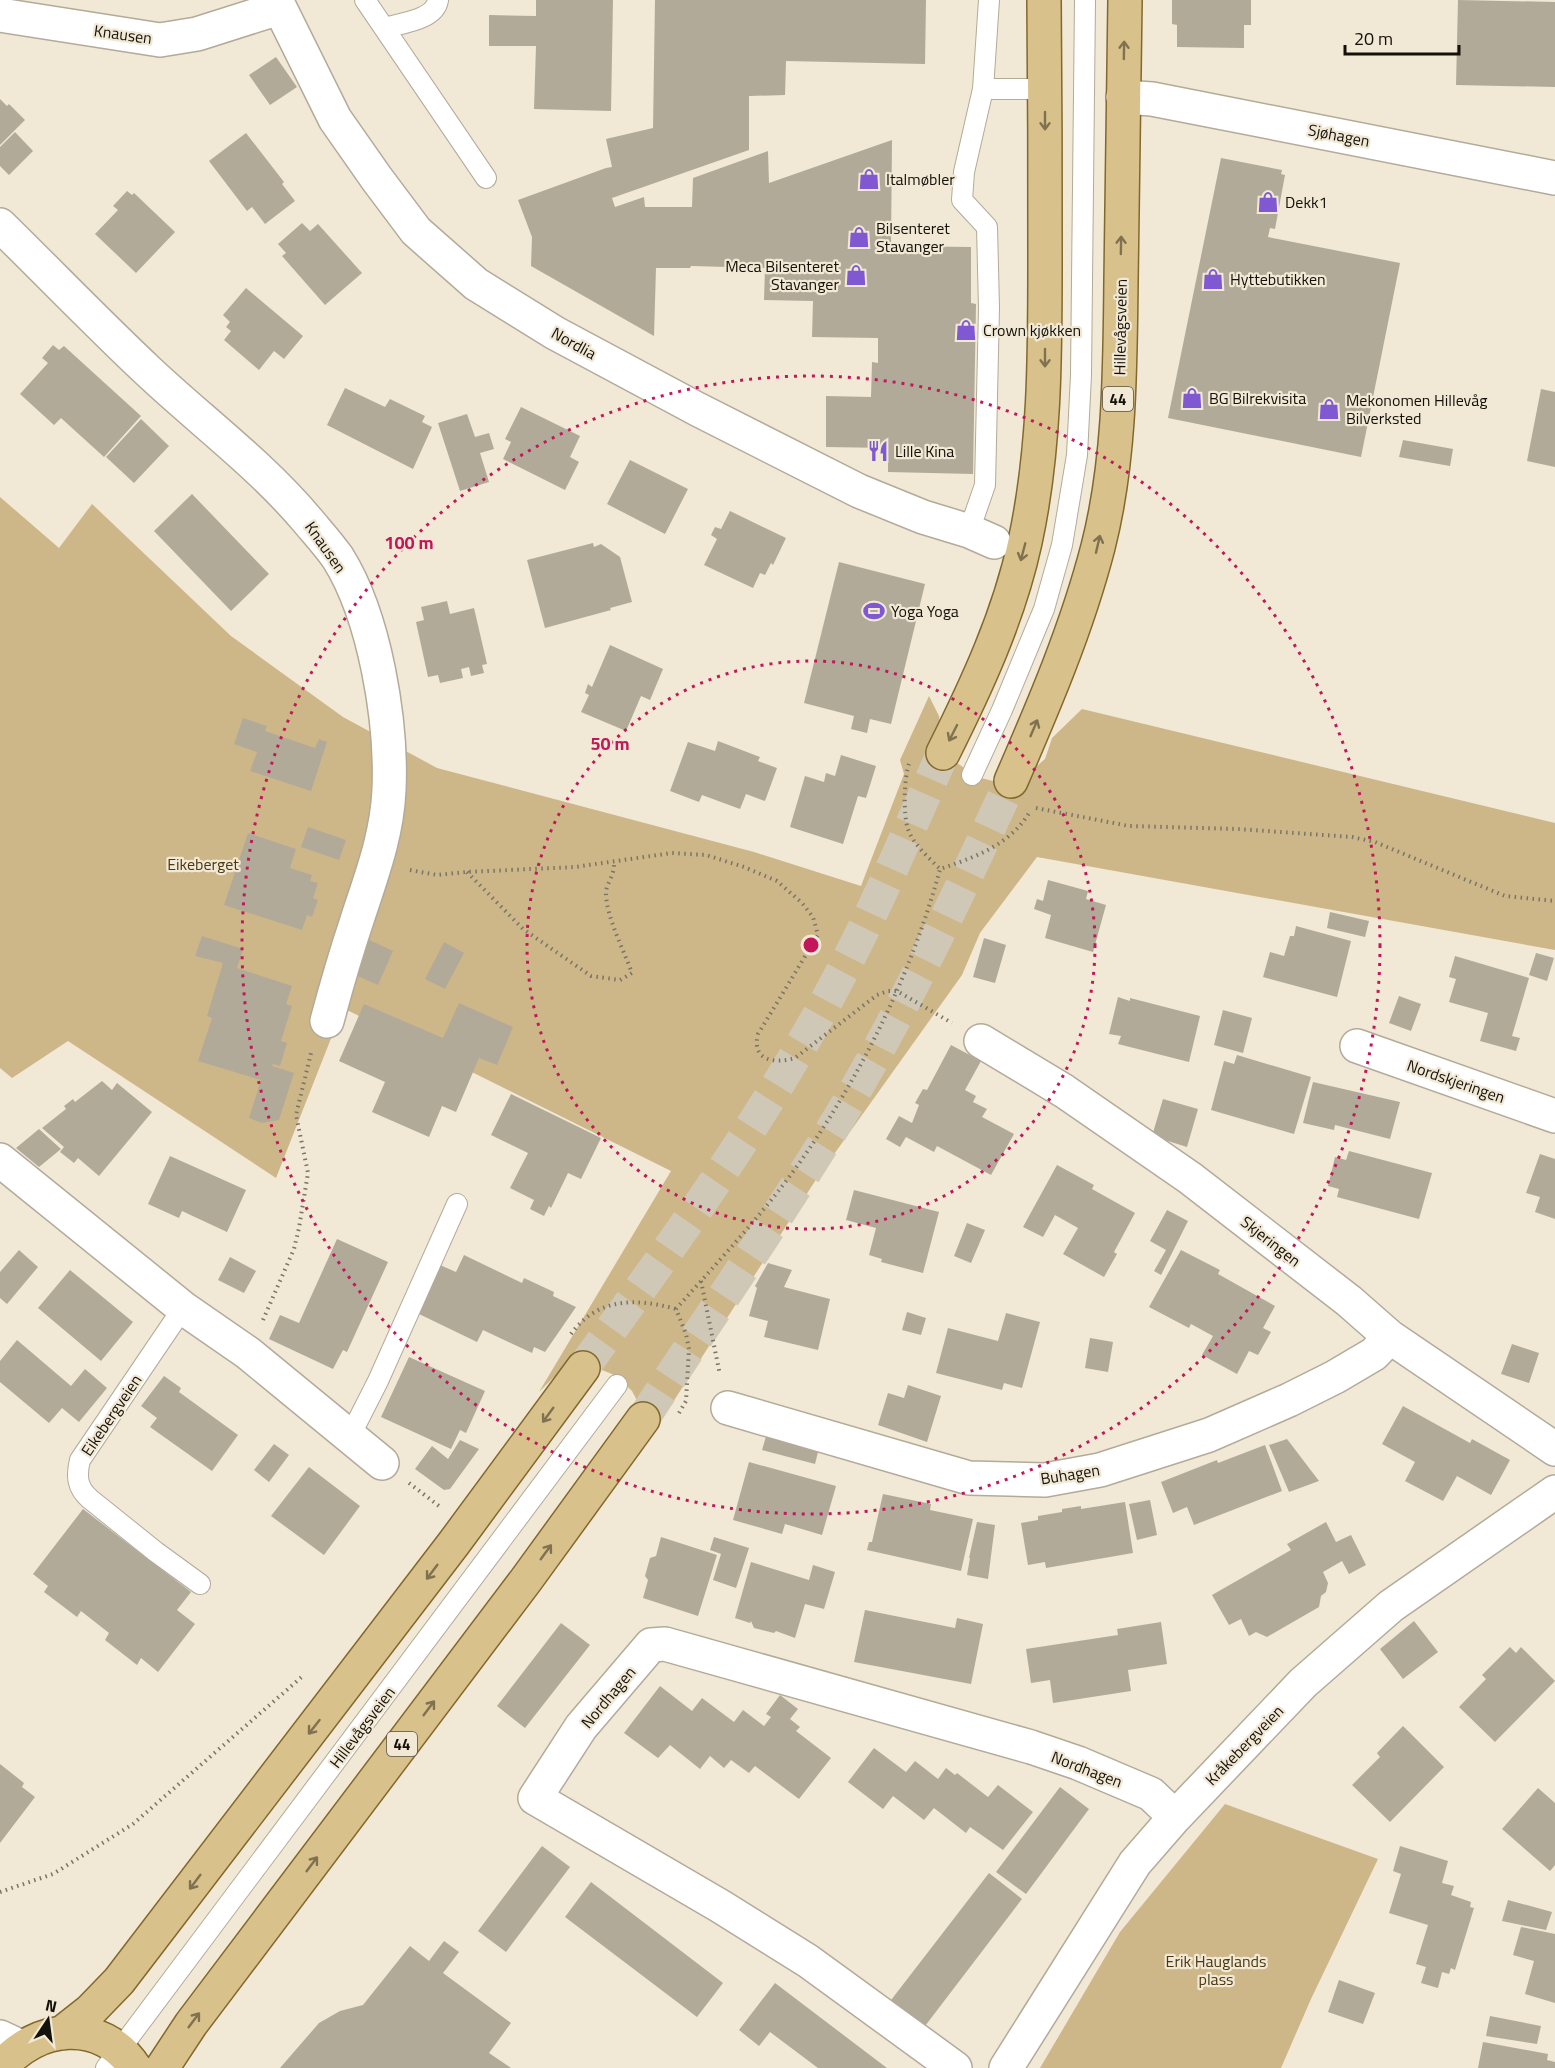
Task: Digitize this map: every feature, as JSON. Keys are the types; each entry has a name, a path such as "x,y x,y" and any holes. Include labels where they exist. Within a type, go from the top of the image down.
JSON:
{"main road":[{"path":"943,753 990,654 1009,601 1025,545 1034,497 1045,378 1044,0"},
{"name":"Hillevågsveien","path":"1024,791 1042,709 1075,621 1098,547 1112,469 1119,374 1125,0"},
{"path":"62,2033 90,2011 119,1981 447,1552 582,1368"},
{"name":"44","path":"162,2068 191,2024 519,1590 659,1419"},
{"path":"7,2051 48,2035 62,2033 92,2036 120,2062"}],"street":[{"name":"Knausen","path":"0,15 160,40 197,34 278,4"},
{"name":"Nordlia","path":"278,4 335,119 371,171 416,231 476,284 555,333 697,409 859,491 981,537"},
{"name":"Sjøhagen","path":"1123,97 1152,99 1555,178"},
{"name":"Knausen","path":"0,225 148,371 210,424 290,499 338,558 354,591 368,629 384,708 388,743 389,791 377,862 345,957 327,1021"},
{"name":"Skjeringen","path":"981,1041 1064,1091 1190,1178 1349,1301 1390,1337 1555,1449"},
{"name":"Nordskjeringen","path":"1358,1046 1555,1116"},
{"path":"0,1160 183,1308 248,1353 382,1463"},
{"name":"Buhagen","path":"728,1408 969,1478 1045,1480 1100,1470 1209,1435 1335,1377 1374,1354 1390,1337"},
{"name":"Kråkebergveien","path":"1006,2068 1135,1863 1175,1816 1303,1683 1390,1606 1555,1491"},
{"name":"Nordhagen","path":"955,2068 807,1961 720,1906 535,1798 581,1727 651,1645 665,1644 1078,1763 1150,1794 1175,1816"}],"lane":[{"path":"365,0 486,178"},
{"path":"385,28 428,15 437,7 438,0"},
{"path":"981,537 985,485 987,227 962,200 964,172 983,89 989,0"},
{"path":"972,775 1044,609 1062,545 1077,455 1081,375 1085,0"},
{"path":"983,89 1046,89"},
{"path":"350,1436 378,1381 457,1204"},
{"name":"Eikebergveien","path":"183,1308 80,1460 78,1480 81,1491 90,1499 200,1584"},
{"name":"Hillevågsveien","path":"120,2062 617,1385"}],"path":[{"path":"911,759 907,768 905,802 908,829 921,849 940,869"},
{"path":"1024,791 1032,807"},
{"path":"940,869 968,860 1002,843 1024,820 1032,807"},
{"path":"1032,807 1129,825 1238,829 1352,837 1375,842 1505,896 1555,901"},
{"path":"377,862 437,875 575,867 672,853 706,855 777,881 802,903 813,917 818,935 758,1034 757,1051 764,1057 782,1061 795,1058 877,995 888,991 897,991 981,1041"},
{"path":"466,872 523,929 591,976 620,980 632,974 613,925 606,892 614,871 614,862"},
{"path":"659,1419 686,1401 688,1349 686,1334 676,1309 785,1182 807,1152 854,1075 897,991 926,915 940,869"},
{"path":"259,1328 294,1249 299,1228 308,1173 296,1115 319,1023 327,1021"},
{"path":"701,1281 711,1338 728,1408"},
{"path":"382,1463 444,1510"},
{"path":"0,1892 53,1874 133,1824 228,1742"}],"green space":[{"name":"Eikeberget","path":"0,497 59,548 92,504 231,636 343,717 437,768 754,852 861,886 904,774 900,760 929,696 939,716 943,753 977,777 993,781 1011,781 1029,773 1045,759 1052,738 1082,709 1555,823 1555,950 1037,857 980,933 962,975 817,1178 639,1455 643,1436 640,1406 632,1391 612,1374 597,1368 569,1369 557,1374 539,1392 671,1171 343,1008 276,1178 68,1041 12,1078 0,1068"},
{"name":"Erik Hauglands plass","path":"1225,1804 1378,1859 1311,1999 1281,2068 1040,2068 1120,1932"}],"building":[{"path":"536,0 613,0 611,111 534,109 536,46 489,46 489,15 536,16"},
{"path":"655,0 926,0 925,64 786,61 785,95 749,96 749,150 612,198 615,207 644,197 645,207 692,207 693,178 768,151 769,183 892,140 891,246 971,247 971,303 976,304 973,474 888,472 888,448 826,447 826,396 871,397 872,362 878,363 878,338 812,337 813,301 764,300 765,268 691,266 690,268 656,268 654,336 531,266 532,237 518,200 612,167 606,139 653,128"},
{"path":"1172,0 1251,0 1251,25 1244,25 1244,48 1177,47 1177,25 1172,24"},
{"path":"1458,0 1555,2 1555,87 1456,85"},
{"path":"276,57 297,87 270,105 249,75"},
{"path":"0,99 7,106 9,104 25,120 0,145"},
{"path":"15,132 33,151 9,175 0,166 0,147"},
{"path":"246,133 284,182 282,184 295,201 265,224 252,207 247,211 209,161"},
{"path":"1221,158 1282,170 1281,174 1285,175 1275,229 1270,228 1268,237 1400,263 1361,457 1168,418"},
{"path":"127,191 132,195 134,193 175,232 136,273 95,234 118,210 113,206"},
{"path":"302,223 310,231 318,224 362,273 325,305 282,256 286,253 278,244"},
{"path":"246,288 303,336 284,359 274,351 259,370 224,340 231,331 226,327 230,322 223,315"},
{"path":"53,345 59,350 64,346 141,416 104,457 61,418 54,425 20,394 48,363 42,358"},
{"path":"345,388 385,407 390,399 425,416 422,422 432,427 413,469 327,425"},
{"path":"1541,389 1555,392 1555,467 1527,461"},
{"path":"521,407 580,436 570,457 579,462 565,490 503,459 511,442 505,439"},
{"path":"467,414 475,437 489,433 494,449 480,453 489,482 460,491 438,423"},
{"path":"141,419 169,446 134,483 106,457"},
{"path":"1403,440 1453,449 1450,466 1399,457"},
{"path":"630,460 688,489 665,534 607,504"},
{"path":"192,494 269,574 231,611 154,531"},
{"path":"730,511 786,538 773,565 771,563 765,575 760,573 753,588 704,565 717,539 711,535 715,527 721,529"},
{"path":"593,543 594,547 601,544 620,557 632,602 545,628 527,560"},
{"path":"839,562 925,584 891,724 870,719 867,733 851,729 854,716 804,703"},
{"path":"447,601 450,614 474,608 487,664 482,665 484,673 471,676 469,667 461,669 463,678 440,683 438,675 428,677 416,622 424,620 421,607"},
{"path":"610,645 663,669 650,700 641,696 626,731 581,712 589,695 585,693 588,684 592,687"},
{"path":"243,718 267,726 265,731 315,748 319,739 327,742 311,791 250,771 257,752 234,744"},
{"path":"718,741 760,757 758,761 777,768 765,801 746,794 740,809 702,795 699,802 670,791 688,742 715,751"},
{"path":"841,755 876,766 866,798 858,796 843,844 790,827 805,776 824,782 826,773 835,776"},
{"path":"308,827 346,840 339,860 301,847"},
{"path":"248,833 296,849 290,868 312,875 310,881 318,883 313,898 318,900 312,917 307,915 302,930 224,905"},
{"path":"1048,880 1088,891 1086,899 1106,905 1093,952 1045,938 1051,915 1034,909 1037,899 1043,901"},
{"path":"1330,912 1369,921 1365,937 1327,928"},
{"path":"1296,926 1351,941 1337,997 1263,977 1270,952 1284,956 1290,936 1294,936"},
{"path":"202,936 243,949 237,968 292,986 286,1004 292,1006 281,1041 287,1043 280,1066 273,1064 272,1066 294,1073 279,1120 262,1123 249,1118 261,1080 198,1061 212,1018 207,1016 223,963 195,956"},
{"path":"361,936 393,951 378,985 346,971"},
{"path":"984,938 1006,945 995,983 973,977"},
{"path":"444,942 464,953 445,989 425,979"},
{"path":"1536,953 1554,958 1547,981 1529,975"},
{"path":"1455,956 1529,978 1512,1036 1520,1038 1516,1051 1480,1041 1488,1013 1449,1002 1456,979 1449,977"},
{"path":"1399,996 1421,1004 1411,1031 1389,1023"},
{"path":"1118,997 1200,1016 1189,1062 1118,1044 1121,1036 1109,1034"},
{"path":"459,1003 513,1027 497,1065 479,1058 456,1112 442,1106 429,1137 372,1112 385,1082 339,1061 364,1004 443,1038"},
{"path":"1223,1010 1252,1018 1243,1053 1214,1045"},
{"path":"951,1045 981,1061 965,1090 976,1096 973,1102 987,1109 982,1117 1014,1134 991,1175 937,1146 934,1152 906,1137 900,1147 886,1139 899,1116 912,1123 919,1105 915,1103 923,1089 927,1090"},
{"path":"1237,1055 1311,1077 1294,1134 1211,1110 1224,1061 1234,1064"},
{"path":"102,1081 112,1090 117,1083 152,1112 99,1176 78,1158 74,1163 60,1152 64,1147 42,1128 66,1109 64,1106 73,1099 75,1102"},
{"path":"1313,1082 1400,1102 1390,1139 1335,1125 1334,1130 1303,1123"},
{"path":"511,1094 601,1138 581,1179 568,1173 551,1208 549,1206 544,1216 530,1209 534,1200 510,1188 528,1153 491,1135"},
{"path":"1163,1099 1198,1109 1187,1147 1152,1136"},
{"path":"39,1129 61,1149 39,1167 16,1148"},
{"path":"1349,1151 1432,1173 1419,1219 1337,1197 1339,1189 1328,1186 1335,1157 1346,1160"},
{"path":"1540,1154 1555,1159 1555,1219 1535,1212 1540,1197 1526,1193"},
{"path":"170,1156 246,1190 227,1232 182,1211 179,1218 148,1204"},
{"path":"1057,1165 1094,1185 1092,1189 1135,1213 1114,1252 1117,1254 1104,1277 1063,1254 1078,1228 1055,1215 1043,1237 1023,1227"},
{"path":"854,1190 939,1212 923,1273 881,1262 882,1259 869,1255 876,1228 846,1220"},
{"path":"1167,1210 1188,1221 1161,1275 1154,1271 1166,1250 1150,1241"},
{"path":"967,1223 985,1230 971,1263 954,1256"},
{"path":"337,1239 388,1262 347,1352 343,1350 333,1369 269,1339 280,1315 299,1323"},
{"path":"19,1250 38,1267 7,1304 0,1298 0,1272"},
{"path":"1181,1250 1220,1270 1218,1274 1275,1306 1263,1328 1271,1332 1258,1355 1249,1351 1237,1374 1202,1355 1213,1336 1191,1324 1189,1328 1149,1307"},
{"path":"464,1255 522,1283 524,1278 554,1292 553,1296 576,1307 545,1352 534,1347 532,1353 483,1330 477,1342 417,1313 440,1265 456,1272"},
{"path":"230,1257 256,1271 244,1293 218,1280"},
{"path":"768,1263 792,1270 784,1287 830,1299 818,1350 764,1337 768,1321 749,1316 757,1288 755,1286"},
{"path":"70,1270 133,1322 101,1361 38,1308"},
{"path":"907,1312 926,1318 921,1335 902,1330"},
{"path":"1006,1313 1040,1322 1022,1388 1004,1383 1002,1390 936,1373 948,1328 998,1341"},
{"path":"1090,1338 1113,1342 1108,1372 1085,1368"},
{"path":"17,1340 71,1386 85,1369 107,1388 79,1422 62,1408 49,1423 0,1382 0,1361"},
{"path":"1512,1344 1539,1353 1529,1383 1501,1374"},
{"path":"409,1357 485,1391 466,1433 460,1430 451,1449 381,1417"},
{"path":"164,1376 181,1388 179,1392 238,1435 212,1471 150,1427 157,1418 141,1406"},
{"path":"908,1385 941,1396 927,1442 878,1425 888,1393 904,1398"},
{"path":"1403,1406 1470,1443 1472,1439 1510,1460 1491,1495 1457,1476 1443,1501 1405,1481 1415,1462 1382,1444"},
{"path":"767,1433 819,1448 815,1464 762,1450"},
{"path":"1287,1439 1319,1481 1289,1492 1269,1445"},
{"path":"460,1440 479,1449 450,1489 444,1490 415,1469 432,1446 448,1459"},
{"path":"274,1444 289,1455 269,1482 254,1470"},
{"path":"1265,1445 1282,1491 1194,1525 1187,1507 1173,1513 1161,1482 1217,1460 1218,1463"},
{"path":"749,1462 836,1486 822,1535 785,1524 782,1534 733,1520"},
{"path":"309,1467 360,1506 324,1555 271,1516"},
{"path":"883,1494 931,1504 930,1510 973,1519 961,1571 867,1550 869,1542 872,1542"},
{"path":"1150,1500 1157,1535 1137,1540 1129,1504"},
{"path":"1125,1502 1133,1553 1046,1568 1045,1562 1028,1565 1021,1523 1038,1520 1038,1516 1062,1512 1062,1509 1081,1506 1081,1509"},
{"path":"83,1509 191,1592 177,1610 195,1624 158,1672 141,1658 137,1665 105,1640 109,1633 81,1611 77,1617 44,1592 48,1586 33,1574"},
{"path":"977,1522 995,1525 988,1579 967,1575"},
{"path":"1326,1522 1336,1542 1351,1535 1366,1565 1349,1574 1342,1561 1323,1572 1328,1583 1326,1592 1321,1596 1319,1607 1267,1637 1256,1632 1249,1636 1241,1619 1229,1625 1212,1595 1291,1550 1287,1544"},
{"path":"661,1537 717,1555 698,1616 643,1598 648,1580 645,1576 650,1558 656,1556"},
{"path":"714,1537 749,1548 736,1588 713,1580 721,1554 710,1550"},
{"path":"751,1562 809,1580 813,1565 835,1572 824,1609 805,1604 795,1638 776,1631 774,1633 754,1628 751,1621 750,1623 735,1618"},
{"path":"865,1610 955,1628 957,1618 983,1624 971,1684 854,1662"},
{"path":"1414,1621 1438,1652 1403,1679 1380,1649"},
{"path":"1161,1622 1167,1664 1128,1670 1131,1691 1053,1703 1050,1680 1031,1683 1026,1649 1118,1635 1117,1629"},
{"path":"561,1623 590,1645 525,1728 497,1706"},
{"path":"1510,1647 1516,1653 1521,1647 1555,1681 1495,1742 1459,1707 1486,1679 1482,1675"},
{"path":"660,1686 692,1711 702,1698 734,1722 743,1710 764,1726 771,1717 766,1714 780,1695 798,1709 790,1719 800,1727 796,1731 831,1758 799,1799 755,1766 749,1773 731,1760 724,1768 710,1756 700,1769 670,1745 658,1758 624,1733"},
{"path":"1403,1726 1444,1767 1390,1822 1352,1785 1380,1757 1377,1753"},
{"path":"874,1748 906,1772 915,1761 938,1779 946,1768 955,1775 957,1773 988,1797 998,1785 1033,1812 1003,1850 970,1827 966,1833 934,1808 924,1820 893,1796 883,1809 848,1782"},
{"path":"0,1764 24,1783 22,1787 35,1797 0,1843"},
{"path":"1060,1787 1089,1809 1026,1894 996,1872"},
{"path":"1538,1788 1555,1803 1555,1865 1550,1871 1502,1829"},
{"path":"542,1846 570,1867 506,1952 478,1931"},
{"path":"1400,1846 1448,1861 1442,1883 1454,1886 1451,1895 1471,1902 1470,1907 1474,1908 1455,1970 1451,1968 1449,1974 1442,1972 1438,1988 1421,1983 1426,1967 1416,1964 1428,1925 1389,1913 1401,1874 1393,1871"},
{"path":"989,1873 1022,1899 922,2030 888,2004"},
{"path":"591,1882 723,1983 697,2017 565,1917"},
{"path":"1508,1900 1552,1912 1546,1930 1502,1921"},
{"path":"1521,1927 1555,1934 1555,2003 1525,1994 1534,1961 1513,1955"},
{"path":"444,1941 459,1952 443,1973 511,2023 489,2053 511,2068 280,2068 319,2023 340,2011 363,2005 410,1946 429,1961"},
{"path":"1339,1980 1375,1993 1363,2024 1328,2012"},
{"path":"775,1983 887,2068 818,2068 770,2032 759,2046 739,2030"},
{"path":"1490,2016 1541,2026 1537,2044 1486,2036"},
{"path":"1483,2042 1548,2054 1547,2060 1555,2062 1555,2068 1478,2068"}],"tunnel":[{"path":"583,1368 716,1180 808,1034 865,926 943,753"},
{"path":"643,1419 780,1211 851,1098 923,964 1011,781"}],"place":[{"name":"Italmøbler","path":"869,179"},
{"name":"Dekk1","path":"1268,202"},
{"name":"Bilsenteret Stavanger","path":"859,237"},
{"name":"Meca Bilsenteret Stavanger","path":"856,275"},
{"name":"Hyttebutikken","path":"1213,279"},
{"name":"Crown kjøkken","path":"966,330"},
{"name":"BG Bilrekvisita","path":"1192,398"},
{"name":"Mekonomen Hillevåg Bilverksted","path":"1329,409"},
{"name":"Lille Kina","path":"878,451"},
{"name":"Yoga Yoga","path":"874,611"}]}
